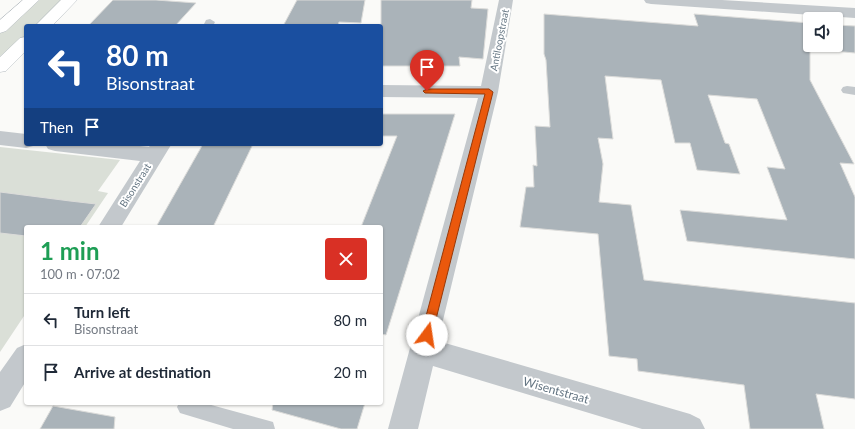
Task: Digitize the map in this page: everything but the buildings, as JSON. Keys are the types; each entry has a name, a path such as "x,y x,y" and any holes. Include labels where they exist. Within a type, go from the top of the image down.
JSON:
{"main road":[{"path":"0,28 32,0"},
{"path":"45,24 70,0"},
{"path":"0,67 24,44"}],"street":[{"name":"Antiloopstraat","path":"403,429 489,92 506,0"},
{"path":"651,0 855,14"},
{"path":"383,91 489,92"},
{"path":"0,138 24,141"},
{"path":"89,146 158,150"},
{"name":"Bisonstraat","path":"110,225 158,150"},
{"name":"Wisentstraat","path":"423,350 690,429"},
{"path":"0,398 24,360"}],"lane":[{"path":"186,407 266,429"}],"shaded area":[{"path":"37,0 65,0 40,24 24,24 24,39 0,62 0,33"},
{"path":"0,147 120,160 98,191 108,193 86,225 24,225 24,316 0,352"}],"route":[{"path":"427,91 489,92 427,335"}]}
